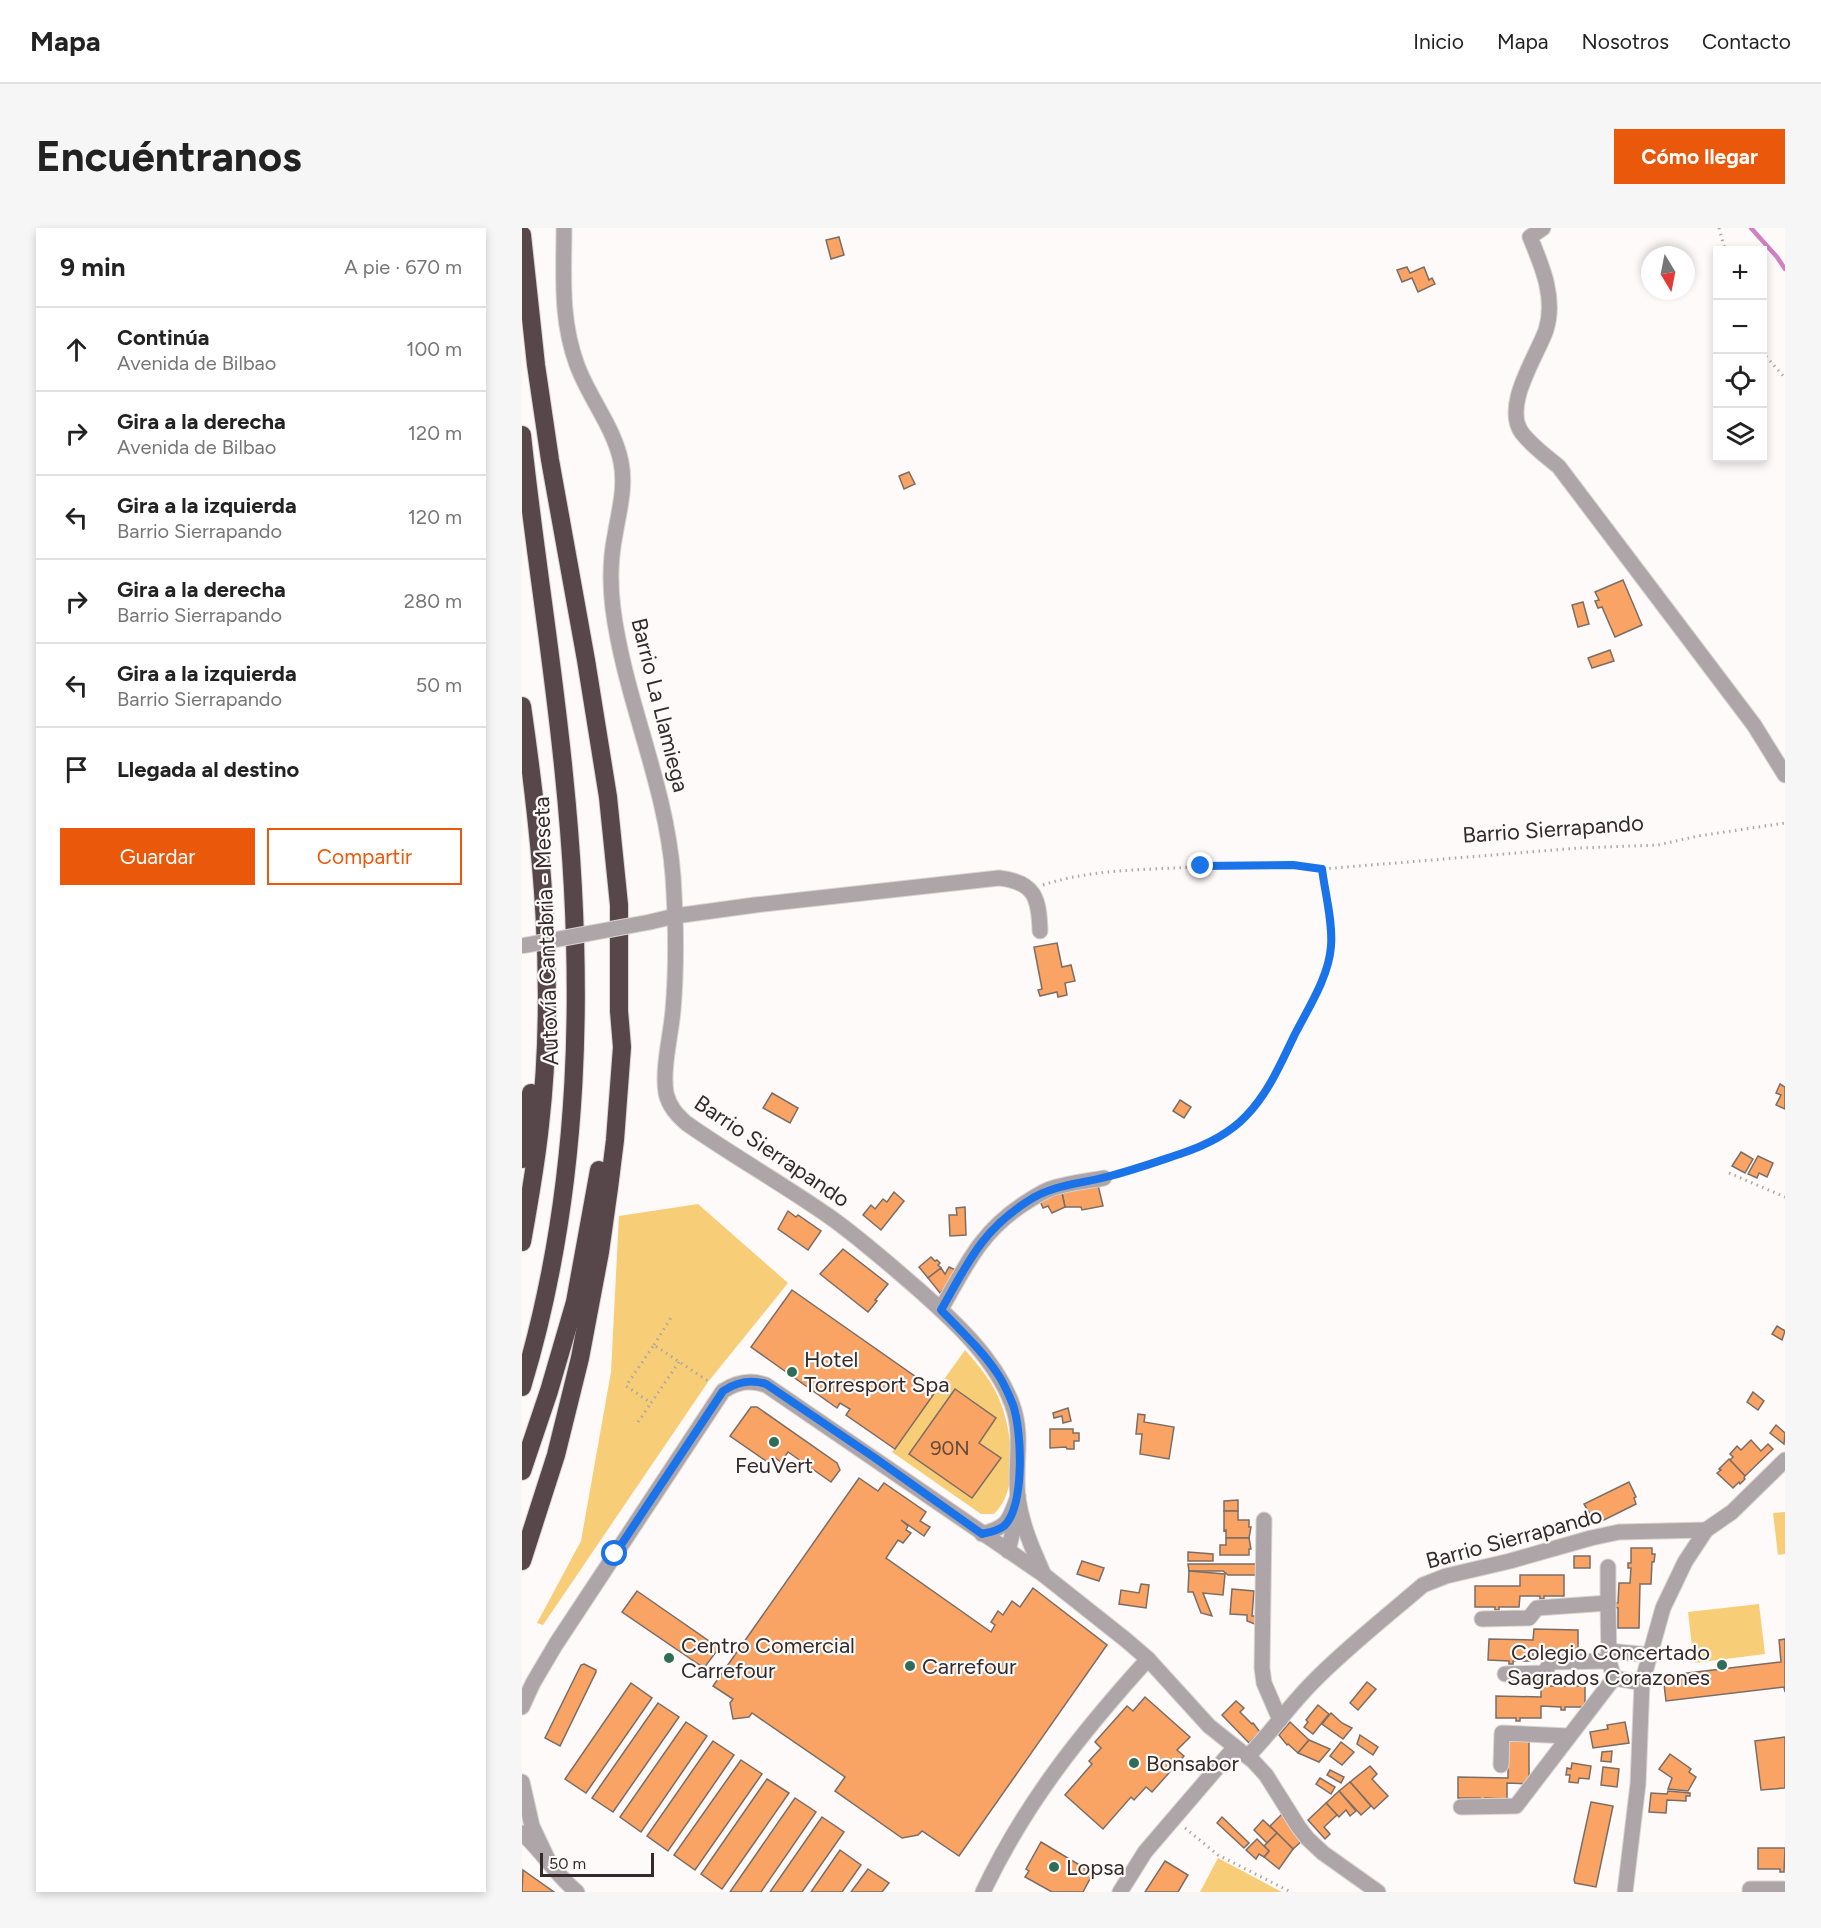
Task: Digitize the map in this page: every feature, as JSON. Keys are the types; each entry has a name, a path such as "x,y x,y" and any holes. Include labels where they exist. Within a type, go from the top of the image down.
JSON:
{"highway":[{"path":"522,235 536,365 550,460 608,797 619,905 619,1011 622,1047 612,1170 600,1252 566,1420 546,1491 522,1561"},
{"name":"Autovía Cantabria - Meseta","path":"522,435 564,774 573,898 576,1022 569,1147 559,1225 541,1320 522,1387"},
{"name":"Autovía Cantabria - Meseta","path":"522,706 533,782 541,864 546,963 544,1070 540,1124 522,1242"},
{"path":"522,1159 546,963"},
{"path":"522,1471 559,1360 579,1281 597,1188 608,1103 612,1048 619,1011"}],"street":[{"name":"Barrio La Llamiega","path":"564,228 564,311 572,349 586,387 618,449 621,462 623,494 612,556 613,607 625,673 652,765 664,817 672,863 675,916"},
{"path":"1543,228 1530,237 1548,286 1549,311 1546,329 1527,370 1515,410 1520,431 1536,448 1559,466 1754,725 1785,775"},
{"path":"522,946 675,916 783,901 999,878 1019,882 1035,895 1040,931"},
{"name":"Barrio Sierrapando","path":"675,916 676,972 665,1083 670,1105 686,1123 832,1218 941,1310 982,1354 1000,1377 1013,1406 1018,1429 1018,1496 1028,1540 1044,1575"},
{"path":"941,1310 974,1252 999,1222 1030,1199 1050,1189 1104,1178"},
{"path":"522,1707 556,1644 723,1391 735,1383 766,1384 982,1534"},
{"path":"1625,1892 1638,1784 1642,1683 1663,1608 1685,1562 1706,1530 1732,1512 1782,1468"},
{"name":"Barrio Sierrapando","path":"982,1534 1003,1526 1018,1496"},
{"name":"Barrio Sierrapando","path":"1008,1551 1013,1531 1012,1512"},
{"path":"1264,1520 1262,1668 1264,1683 1280,1720"},
{"name":"Barrio Sierrapando","path":"1248,1756 1313,1681 1424,1585 1446,1576 1619,1532 1706,1530"},
{"name":"Barrio Sierrapando","path":"982,1534 1044,1575 1148,1659 1209,1726 1248,1756 1266,1775 1308,1839 1358,1887 1378,1892"},
{"path":"1608,1568 1609,1656 1614,1678"},
{"path":"1482,1619 1529,1618 1536,1608 1608,1603"},
{"path":"1505,1674 1544,1673 1551,1662 1609,1656 1650,1655"},
{"path":"984,1892 1013,1833 1048,1779 1104,1708 1148,1659"},
{"path":"1614,1678 1642,1683"},
{"path":"1461,1807 1516,1806 1614,1678"},
{"path":"1501,1765 1502,1733 1569,1736"},
{"path":"1120,1892 1146,1852 1235,1747"},
{"path":"522,1782 532,1826 549,1862"},
{"path":"522,1833 565,1882 577,1892"},
{"path":"1750,1892 1750,1889 1785,1889"}],"path":[{"path":"1719,228 1724,246"},
{"path":"1764,354 1785,378"},
{"name":"Barrio Sierrapando","path":"1030,890 1060,880 1094,873 1201,866 1293,865 1322,869 1578,848 1658,845 1698,836 1785,823"},
{"path":"1104,1178 1208,1143 1231,1130 1258,1101 1276,1075 1324,972 1331,947 1322,869"},
{"path":"1729,1173 1785,1197"},
{"path":"651,1403 626,1386 672,1316"},
{"path":"654,1345 723,1391"},
{"path":"638,1422 679,1362"},
{"path":"1174,1819 1218,1855 1291,1892"}],"shaded area":[{"path":"698,1204 788,1283 708,1382 543,1625 537,1623 581,1541 611,1372 619,1216"},
{"path":"965,1350 994,1389 1008,1430 1011,1476 1008,1491 994,1514 981,1514 892,1452"},
{"path":"1785,1512 1785,1554 1778,1555 1773,1513"},
{"path":"1759,1604 1765,1654 1694,1663 1688,1612"},
{"path":"1218,1858 1282,1892 1200,1892"}],"building":[{"path":"839,237 844,255 831,259 826,240"},
{"path":"1407,267 1410,273 1424,267 1429,280 1432,278 1435,284 1418,292 1412,278 1402,282 1397,270"},
{"path":"909,472 915,484 904,489 899,476"},
{"path":"1623,580 1642,625 1615,637 1602,607 1598,608 1595,601 1599,600 1595,592"},
{"path":"1583,602 1589,624 1578,627 1572,605"},
{"path":"1610,650 1614,661 1592,668 1588,658"},
{"path":"1057,943 1062,967 1071,965 1075,981 1065,983 1067,995 1058,997 1057,992 1040,996 1038,990 1042,989 1034,947"},
{"path":"1780,1084 1785,1087 1785,1109 1776,1105 1781,1095 1776,1093"},
{"path":"772,1093 798,1108 790,1123 763,1108"},
{"path":"1180,1100 1191,1107 1184,1118 1173,1111"},
{"path":"1741,1152 1753,1159 1745,1173 1732,1166"},
{"path":"1758,1156 1773,1163 1767,1177 1759,1173 1757,1178 1748,1174"},
{"path":"1098,1185 1103,1206 1082,1210 1081,1207 1065,1207 1062,1193"},
{"path":"894,1192 904,1201 881,1230 863,1215 871,1205 875,1209 883,1199 887,1202"},
{"path":"1062,1193 1065,1207 1052,1213 1048,1206 1043,1208 1040,1201"},
{"path":"965,1207 966,1235 950,1236 949,1215 957,1215 956,1208"},
{"path":"788,1211 821,1231 808,1250 778,1229"},
{"path":"843,1249 888,1284 868,1312 820,1274"},
{"path":"931,1257 940,1263 938,1265 941,1268 928,1278 919,1267"},
{"path":"949,1267 958,1271 940,1293 928,1278 941,1268 945,1274"},
{"path":"792,1290 936,1391 895,1449 846,1415 850,1409 840,1403 837,1408 751,1347"},
{"path":"1777,1326 1785,1331 1782,1340 1772,1334"},
{"path":"955,1389 996,1418 979,1443 1001,1458 972,1498 909,1454"},
{"path":"1753,1392 1764,1401 1758,1410 1747,1402"},
{"name":"FeuVert","path":"751,1407 757,1407 837,1463 840,1470 831,1482 788,1452 781,1462 774,1457 769,1463 730,1436"},
{"path":"1068,1408 1071,1421 1063,1423 1062,1416 1054,1418 1053,1413"},
{"path":"1138,1414 1145,1415 1144,1422 1174,1427 1169,1459 1140,1454 1142,1434 1136,1434"},
{"path":"1776,1425 1785,1433 1784,1444 1770,1433"},
{"path":"1050,1429 1073,1429 1073,1433 1079,1433 1079,1441 1074,1441 1074,1449 1050,1448"},
{"path":"1751,1440 1761,1451 1768,1444 1773,1449 1745,1476 1730,1460 1733,1457 1730,1454 1737,1446 1741,1450"},
{"path":"1729,1459 1745,1476 1740,1484 1739,1482 1733,1488 1717,1473"},
{"name":"Carrefour","path":"859,1478 878,1491 884,1483 926,1512 920,1521 930,1527 924,1536 901,1520 908,1526 906,1530 911,1533 903,1543 898,1540 886,1558 991,1632 995,1625 991,1622 998,1611 1003,1615 1012,1601 1020,1607 1033,1588 1107,1645 959,1856 922,1831 918,1835 902,1838 835,1791 845,1777 752,1713 749,1717 733,1719 730,1703 733,1699 713,1686"},
{"path":"1629,1482 1636,1497 1634,1498 1636,1504 1600,1522 1596,1511 1590,1514 1584,1504"},
{"path":"1238,1500 1238,1511 1224,1511 1224,1501"},
{"path":"1224,1511 1238,1511 1238,1520 1249,1520 1249,1527 1251,1527 1249,1538 1226,1538"},
{"path":"1226,1538 1249,1538 1251,1549 1249,1549 1249,1555 1220,1555 1220,1545 1226,1545"},
{"path":"1631,1548 1652,1548 1652,1554 1655,1554 1654,1562 1652,1562 1651,1584 1640,1584 1639,1628 1618,1628 1618,1608 1615,1607 1615,1603 1618,1603 1619,1583 1630,1583 1631,1568 1628,1568 1628,1563 1631,1563"},
{"path":"1188,1552 1213,1554 1213,1561 1188,1561"},
{"path":"1574,1556 1590,1556 1590,1568 1574,1568"},
{"path":"1082,1561 1104,1568 1099,1581 1077,1574"},
{"path":"1188,1564 1260,1564 1260,1575 1228,1575 1223,1571 1189,1571"},
{"path":"1189,1571 1225,1574 1223,1595 1203,1593 1212,1616 1201,1613 1193,1592 1188,1592"},
{"path":"1520,1575 1564,1575 1564,1596 1544,1596 1544,1599 1540,1599 1540,1596 1520,1596 1519,1607 1499,1607 1499,1610 1495,1610 1495,1607 1475,1607 1475,1586 1520,1586"},
{"path":"1141,1584 1149,1585 1146,1608 1119,1604 1121,1590 1139,1593"},
{"path":"1232,1589 1254,1591 1252,1616 1257,1616 1257,1625 1247,1621 1247,1615 1230,1614"},
{"path":"637,1591 719,1648 704,1668 622,1612"},
{"path":"1534,1629 1578,1630 1578,1651 1558,1650 1557,1653 1553,1653 1553,1650 1533,1650 1533,1661 1513,1661 1513,1664 1509,1664 1509,1661 1488,1660 1489,1639 1533,1640"},
{"path":"1785,1639 1785,1692 1784,1687 1666,1701 1663,1676 1781,1662 1779,1640"},
{"path":"584,1664 596,1672 560,1746 545,1738 581,1665"},
{"path":"1367,1682 1376,1689 1358,1710 1350,1703"},
{"path":"631,1683 652,1698 586,1793 565,1779"},
{"path":"1541,1686 1585,1686 1585,1707 1565,1707 1565,1710 1561,1710 1561,1707 1541,1706 1541,1718 1520,1718 1520,1721 1516,1721 1516,1718 1496,1718 1496,1696 1541,1697"},
{"name":"Bonsabor","path":"1145,1697 1190,1737 1177,1750 1184,1756 1152,1792 1146,1787 1134,1800 1131,1797 1103,1829 1065,1795 1092,1764 1089,1761 1101,1748 1095,1742 1127,1706 1133,1711"},
{"path":"1236,1701 1244,1708 1240,1712 1260,1732 1249,1743 1222,1715"},
{"path":"658,1703 679,1717 613,1812 592,1798"},
{"path":"1318,1705 1329,1714 1313,1734 1304,1727 1308,1722 1306,1720"},
{"path":"1331,1713 1352,1728 1343,1739 1322,1724"},
{"path":"686,1722 707,1736 641,1832 620,1817"},
{"path":"1290,1722 1309,1740 1298,1753 1279,1735"},
{"path":"1625,1722 1629,1743 1593,1748 1590,1732 1608,1729 1607,1725"},
{"path":"1360,1735 1378,1747 1373,1755 1357,1744"},
{"path":"1785,1737 1785,1788 1761,1790 1755,1741"},
{"path":"1508,1739 1529,1739 1529,1784 1507,1783 1507,1799 1485,1798 1485,1801 1480,1801 1480,1798 1458,1798 1458,1777 1508,1778"},
{"path":"1309,1740 1330,1749 1319,1762 1298,1753"},
{"path":"713,1741 734,1755 668,1851 647,1836"},
{"path":"1341,1742 1354,1752 1342,1765 1330,1756"},
{"path":"1612,1751 1611,1762 1601,1761 1602,1752"},
{"path":"1670,1754 1691,1769 1689,1772 1696,1777 1688,1791 1668,1789 1672,1778 1659,1769"},
{"path":"741,1760 762,1774 695,1870 674,1855"},
{"path":"1572,1763 1591,1766 1589,1779 1579,1778 1578,1783 1569,1782 1570,1775 1566,1775 1567,1768 1571,1769"},
{"path":"1370,1766 1377,1774 1372,1779 1388,1796 1374,1809 1350,1782"},
{"path":"1603,1767 1619,1769 1617,1787 1601,1785"},
{"path":"1330,1770 1344,1777 1341,1783 1327,1775"},
{"path":"1320,1778 1335,1787 1331,1794 1316,1784"},
{"path":"767,1779 789,1793 722,1889 701,1874"},
{"path":"1350,1782 1371,1806 1361,1815 1339,1791"},
{"path":"1339,1791 1356,1811 1350,1816 1346,1810 1339,1817 1326,1803"},
{"path":"1668,1791 1690,1793 1690,1796 1686,1796 1686,1801 1667,1800 1666,1813 1649,1812 1651,1793 1667,1794"},
{"path":"795,1798 816,1812 761,1892 730,1892"},
{"path":"1591,1802 1613,1806 1596,1887 1575,1883 1574,1880"},
{"path":"1326,1803 1337,1815 1324,1827 1330,1834 1325,1839 1308,1820"},
{"path":"1282,1814 1303,1840 1293,1849 1270,1826"},
{"path":"822,1817 844,1832 802,1892 770,1892"},
{"path":"1222,1817 1249,1843 1244,1848 1217,1823"},
{"path":"1263,1820 1277,1833 1267,1843 1254,1830"},
{"path":"1277,1833 1293,1849 1279,1869 1264,1857 1269,1851 1264,1846"},
{"path":"1257,1839 1269,1851 1264,1857 1259,1854 1256,1859 1246,1850"},
{"name":"Lopsa","path":"1041,1842 1093,1873 1083,1892 1052,1892 1025,1877 1029,1871 1026,1869"},
{"path":"1758,1848 1785,1848 1784,1872 1780,1872 1780,1869 1758,1869"},
{"path":"840,1850 861,1865 842,1892 811,1892"},
{"path":"1165,1861 1188,1875 1178,1892 1145,1892"},
{"path":"868,1869 889,1883 882,1892 851,1892"},
{"path":"523,1870 554,1892 522,1892"}],"waterway":[{"path":"1751,228 1785,269"}],"place":[{"name":"Hotel Torresport Spa","path":"792,1372"},
{"name":"FeuVert","path":"774,1442"},
{"name":"Centro Comercial Carrefour","path":"669,1658"},
{"name":"Colegio Concertado Sagrados Corazones","path":"1722,1665"},
{"name":"Carrefour","path":"910,1666"},
{"name":"Bonsabor","path":"1134,1763"},
{"name":"Lopsa","path":"1054,1867"}],"route":[{"path":"615,1554 723,1391 735,1383 751,1381 766,1384 982,1534 1003,1526 1018,1496 1018,1429 1013,1406 1000,1377 941,1310 974,1252 999,1222 1030,1199 1050,1189 1104,1178 1145,1166 1208,1143 1231,1130 1246,1116 1276,1075 1324,972 1331,947 1322,869 1293,865 1201,866"}]}
